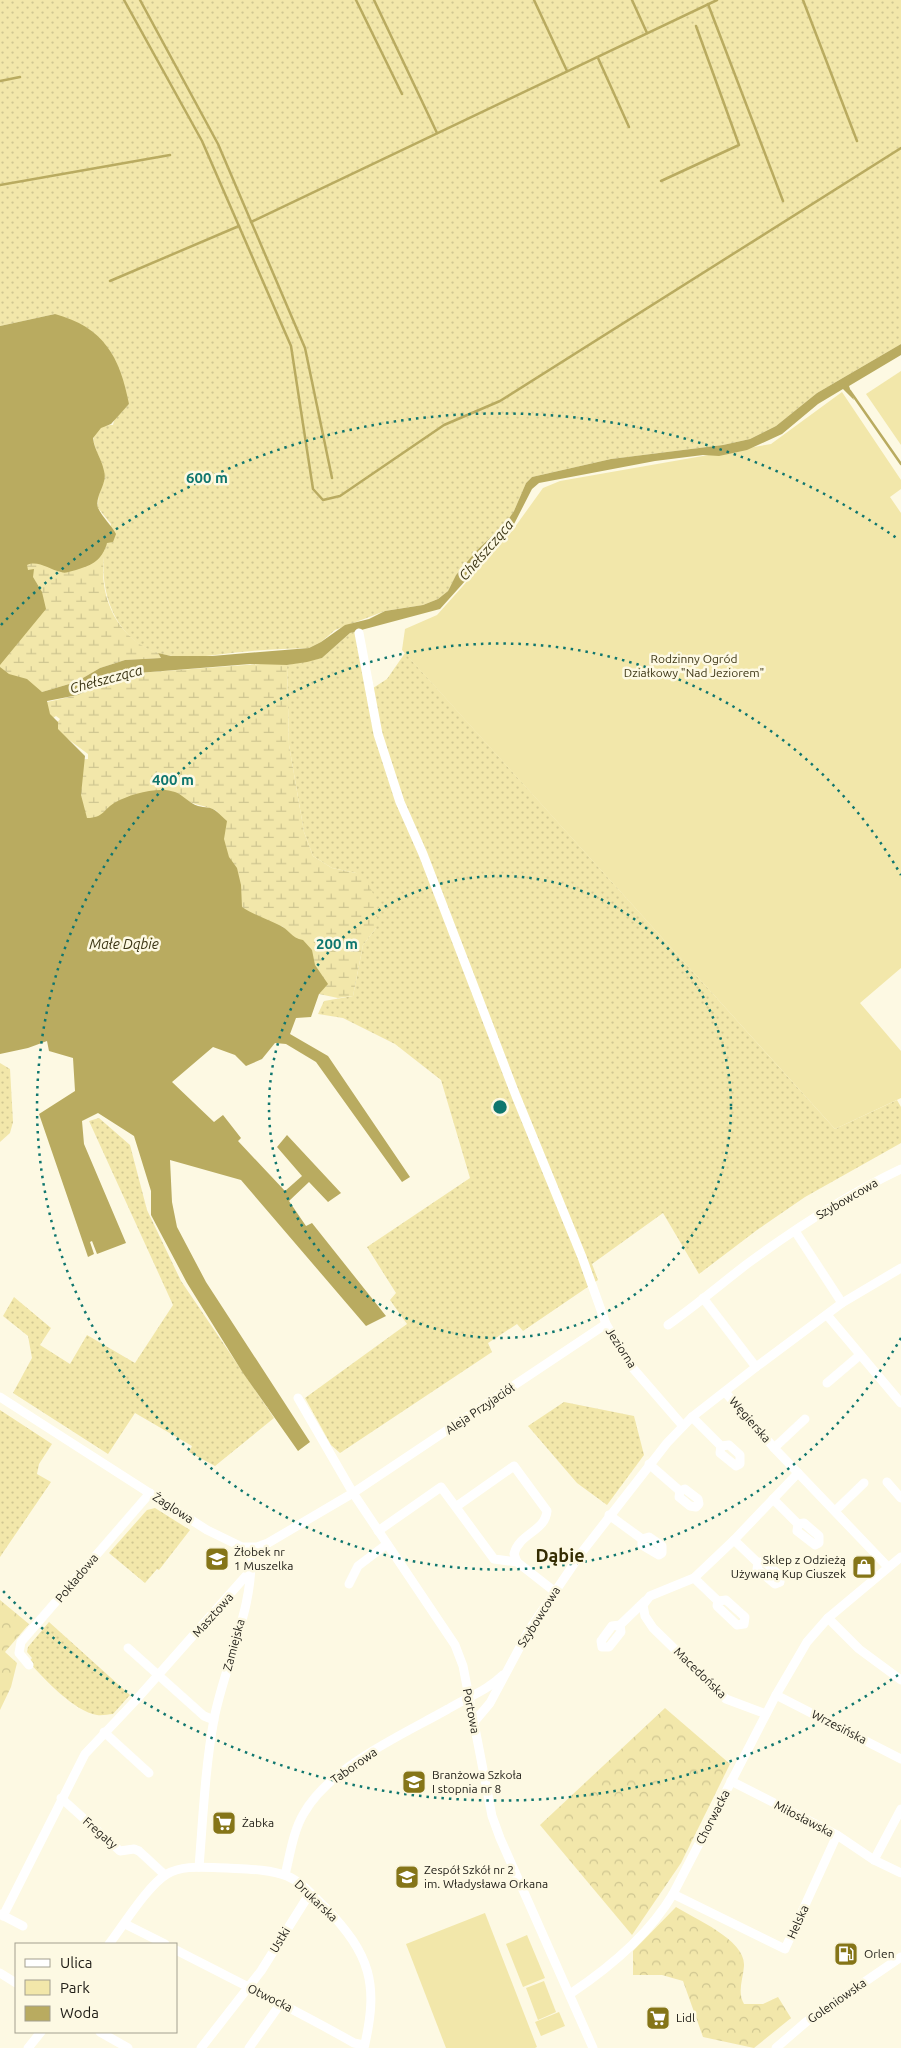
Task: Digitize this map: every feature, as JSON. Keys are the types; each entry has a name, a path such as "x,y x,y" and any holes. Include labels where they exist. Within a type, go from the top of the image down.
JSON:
{"street":[{"name":"Jeziorna","path":"359,633 378,734 400,802 423,854 516,1096 582,1257 606,1324 631,1366 683,1426"},
{"name":"Szybowcowa","path":"668,1325 748,1263 845,1197 901,1169"},
{"path":"795,1231 842,1303"},
{"name":"Szybowcowa","path":"474,1722 490,1703 529,1630 554,1591 648,1464 683,1426 756,1367 842,1303 901,1268"},
{"path":"703,1298 756,1367"},
{"path":"826,1315 901,1403"},
{"name":"Aleja Przyjaciół","path":"353,1493 606,1324"},
{"path":"827,1383 860,1355"},
{"name":"Węgierska","path":"725,1392 774,1448 888,1567"},
{"name":"Żaglowa","path":"0,1397 234,1545 250,1548"},
{"name":"Portowa","path":"298,1398 353,1493 454,1645 463,1666 494,1823 593,2048"},
{"path":"692,1417 721,1446"},
{"name":"Węgierska","path":"774,1448 805,1419"},
{"path":"648,1464 680,1491"},
{"path":"457,1506 514,1466 547,1511 544,1522 519,1541 514,1554 518,1562 554,1591"},
{"path":"620,1625 650,1596 694,1578 734,1540 798,1473"},
{"path":"887,1482 901,1498"},
{"path":"835,1511 864,1483"},
{"path":"378,1531 441,1487 457,1506 494,1559 518,1562"},
{"name":"Pokładowa","path":"29,1665 20,1653 21,1642 150,1493"},
{"path":"252,1569 250,1548 268,1542 353,1493"},
{"path":"773,1500 798,1524"},
{"path":"609,1515 642,1539"},
{"path":"734,1540 758,1563"},
{"path":"349,1584 358,1566 387,1544"},
{"name":"Chorwacka","path":"570,1994 597,1975 660,1916 776,1695 808,1642 828,1618 901,1557"},
{"name":"Masztowa","path":"104,1732 136,1700 252,1569"},
{"name":"Zamiejska","path":"199,1867 203,1810 214,1720 236,1641 252,1569"},
{"path":"694,1578 718,1601"},
{"name":"Macedońska","path":"645,1601 643,1605 645,1616 664,1638 726,1699 766,1714"},
{"path":"828,1618 859,1649 901,1680"},
{"path":"128,1648 204,1716 214,1720"},
{"name":"Szybowcowa","path":"469,1697 495,1682 506,1671"},
{"name":"Wrzesińska","path":"776,1695 901,1759"},
{"name":"Taborowa","path":"286,1875 296,1833 303,1814 334,1778 377,1750 469,1697"},
{"path":"23,1926 2,1915 85,1754 104,1732 149,1773"},
{"name":"Miłosławska","path":"731,1781 837,1835 874,1860 901,1873"},
{"name":"Fregaty","path":"61,1798 120,1851 134,1849 139,1851 165,1875"},
{"path":"874,1860 901,1810"},
{"name":"Helska","path":"673,1894 785,1950 837,1835"},
{"name":"Drukarska","path":"165,1875 181,1869 199,1867 251,1869 286,1875 297,1881 346,1932 368,1967 372,2001 364,2047"},
{"path":"110,1943 157,1881 165,1875"},
{"name":"Ustki","path":"201,2048 249,1987 310,1893"},
{"path":"125,1924 163,1943"},
{"name":"Otwocka","path":"178,1951 364,2047"},
{"name":"Goleniowska","path":"776,2048 806,2022 901,1957"},
{"path":"0,1973 15,1982"},
{"path":"249,2048 281,2003"},
{"path":"28,2048 40,2033"},
{"path":"102,2033 128,2048"}],"green space":[{"path":"0,0 901,0 901,344 817,393 776,426 750,439 723,445 611,459 532,477 526,483 514,511 505,524 477,550 456,575 448,591 438,599 423,605 385,611 335,630 321,642 309,648 259,650 192,657 172,656 154,652 139,644 117,620 105,588 103,571 105,550 111,524 98,508 99,494 105,482 105,474 95,447 95,432 101,427 113,425 115,418 129,404 55,314 0,326"},
{"path":"901,371 901,445 866,394"},
{"name":"Rodzinny Ogród Działkowy \"Nad Jeziorem\"","path":"842,392 901,480 901,489 890,497 901,513 901,968 860,1003 901,1051 901,1098 835,1129 402,650 405,629 437,615 512,531 543,488 560,481 771,444"},
{"path":"108,425 101,428 93,438 106,476 97,504 116,534 113,542 107,543 104,560 103,577 106,593 111,609 129,636 142,646 158,653 161,658 125,660 100,668 76,682 42,692 0,681 0,582 22,577 73,437"},
{"path":"355,631 367,692 387,679 405,653 835,1129 897,1100 901,1107 901,1143 805,1197 757,1230 699,1274 663,1213 592,1264 598,1280 523,1331 517,1324 488,1343 492,1352 340,1453 331,1445 305,1398 407,1324 390,1300 396,1293 367,1247 470,1178 441,1080 395,1044 343,1018 318,1014 324,1001 353,996 363,945 376,928 356,873 332,868 313,856 304,832 289,745 287,665 322,658 350,633"},
{"path":"274,663 287,665 289,745 304,832 313,856 332,868 356,873 369,885 378,904 376,928 363,945 353,996 338,998 319,994 295,939 282,926 242,924 217,811 214,809 188,801 72,861 80,760 88,759 88,754 53,728 60,719 56,716 53,718 34,705 78,695 102,684 138,673"},
{"path":"0,1063 10,1069 13,1122 10,1133 0,1142"},
{"path":"99,1118 130,1145 147,1210 181,1281 274,1418 215,1466 189,1452 192,1446 135,1413 108,1454 13,1393 32,1358 28,1336 3,1316 14,1297 51,1328 40,1345 70,1364 87,1335 135,1363 173,1305 89,1121"},
{"path":"564,1402 634,1416 644,1455 607,1505 577,1483 528,1426"},
{"path":"0,1410 52,1444 39,1464 37,1474 51,1482 0,1557"},
{"path":"155,1508 190,1530 159,1570 157,1569 145,1583 109,1553 147,1510"},
{"path":"0,1600 29,1624 5,1652 17,1663 11,1687 0,1710"},
{"path":"49,1622 130,1695 113,1714 97,1715 79,1708 42,1677 29,1662 32,1658 27,1652 28,1647"},
{"path":"665,1708 730,1764 681,1863 632,1935 540,1825"},
{"path":"676,1907 718,1931 737,1948 742,1956 744,1966 741,1995 744,2004 763,2004 778,1997 791,2018 754,2048 703,2037 683,1981 662,1975 633,1975 633,1951"},
{"path":"485,1913 537,2047 535,2048 446,2048 406,1944"},
{"path":"527,1935 545,1978 523,1987 506,1944"},
{"path":"544,1981 556,2012 538,2020 526,1988"},
{"path":"559,2012 565,2026 541,2036 535,2022"}],"water":[{"path":"55,314 86,327 107,346 114,358 125,387 129,404 111,424 101,428 93,438 105,476 97,503 98,508 116,534 113,542 107,543 96,561 82,568 65,573 40,564 27,565 28,570 34,569 33,577 42,592 46,609 0,665 0,326"},
{"name":"Małe Dąbie","path":"901,344 901,355 849,386 854,400 843,389 818,404 782,434 747,450 719,456 703,455 655,461 539,483 532,489 511,530 440,609 350,633 322,658 307,662 287,665 250,664 138,673 102,684 78,695 47,701 50,714 58,722 58,729 85,756 81,795 87,818 100,815 112,805 129,796 153,790 168,790 181,795 195,805 212,808 227,821 224,839 229,857 237,868 241,885 242,907 303,940 312,950 315,965 328,984 319,994 311,1017 296,1018 290,1034 328,1056 410,1177 402,1182 316,1062 286,1044 275,1043 262,1059 246,1066 235,1055 213,1047 172,1082 214,1122 223,1115 241,1138 238,1141 285,1191 302,1176 277,1147 287,1135 341,1193 328,1202 309,1182 289,1201 306,1226 312,1223 386,1316 366,1326 241,1180 170,1160 172,1202 177,1227 206,1282 310,1442 298,1451 243,1373 187,1283 151,1215 151,1191 134,1136 98,1113 82,1121 84,1144 126,1243 97,1254 92,1241 90,1242 94,1254 88,1257 39,1114 75,1091 73,1058 49,1051 47,1041 28,1048 0,1054 0,667 9,674 27,679 42,692 76,682 100,668 125,660 161,658 158,653 171,656 212,656 309,648 345,625 369,619 385,611 423,605 438,599 448,591 456,575 477,550 505,524 514,511 526,483 532,477 611,459 723,445 750,439 776,426 817,393"}],"waterway":[{"path":"124,0 202,141 291,346 313,489 323,500 340,496 444,425 500,401 901,148"},
{"path":"140,0 218,144 305,348 332,478"},
{"path":"356,0 402,94"},
{"path":"374,0 437,133"},
{"path":"534,0 567,71"},
{"path":"632,0 647,33"},
{"path":"251,222 717,0"},
{"path":"803,0 857,141"},
{"path":"708,4 783,201"},
{"path":"661,181 739,145 696,26"},
{"path":"598,58 629,127"},
{"path":"0,81 20,77"},
{"path":"0,185 170,155"},
{"path":"110,281 239,226"},
{"path":"850,391 901,464"}],"place":[{"name":"Żłobek nr 1 Muszelka","path":"217,1559"},
{"name":"Sklep z Odzieżą Używaną Kup Ciuszek","path":"864,1567"},
{"name":"Branżowa Szkoła I stopnia nr 8","path":"414,1782"},
{"name":"Żabka","path":"224,1823"},
{"name":"Zespół Szkół nr 2 im. Władysława Orkana","path":"407,1877"},
{"name":"Orlen","path":"846,1954"},
{"name":"Lidl","path":"658,2018"}],"district":[{"name":"Dąbie","path":"560,1556"}],"water label":[{"name":"Chełszcząca","path":"486,550"},
{"name":"Chełszcząca","path":"106,679"}]}
